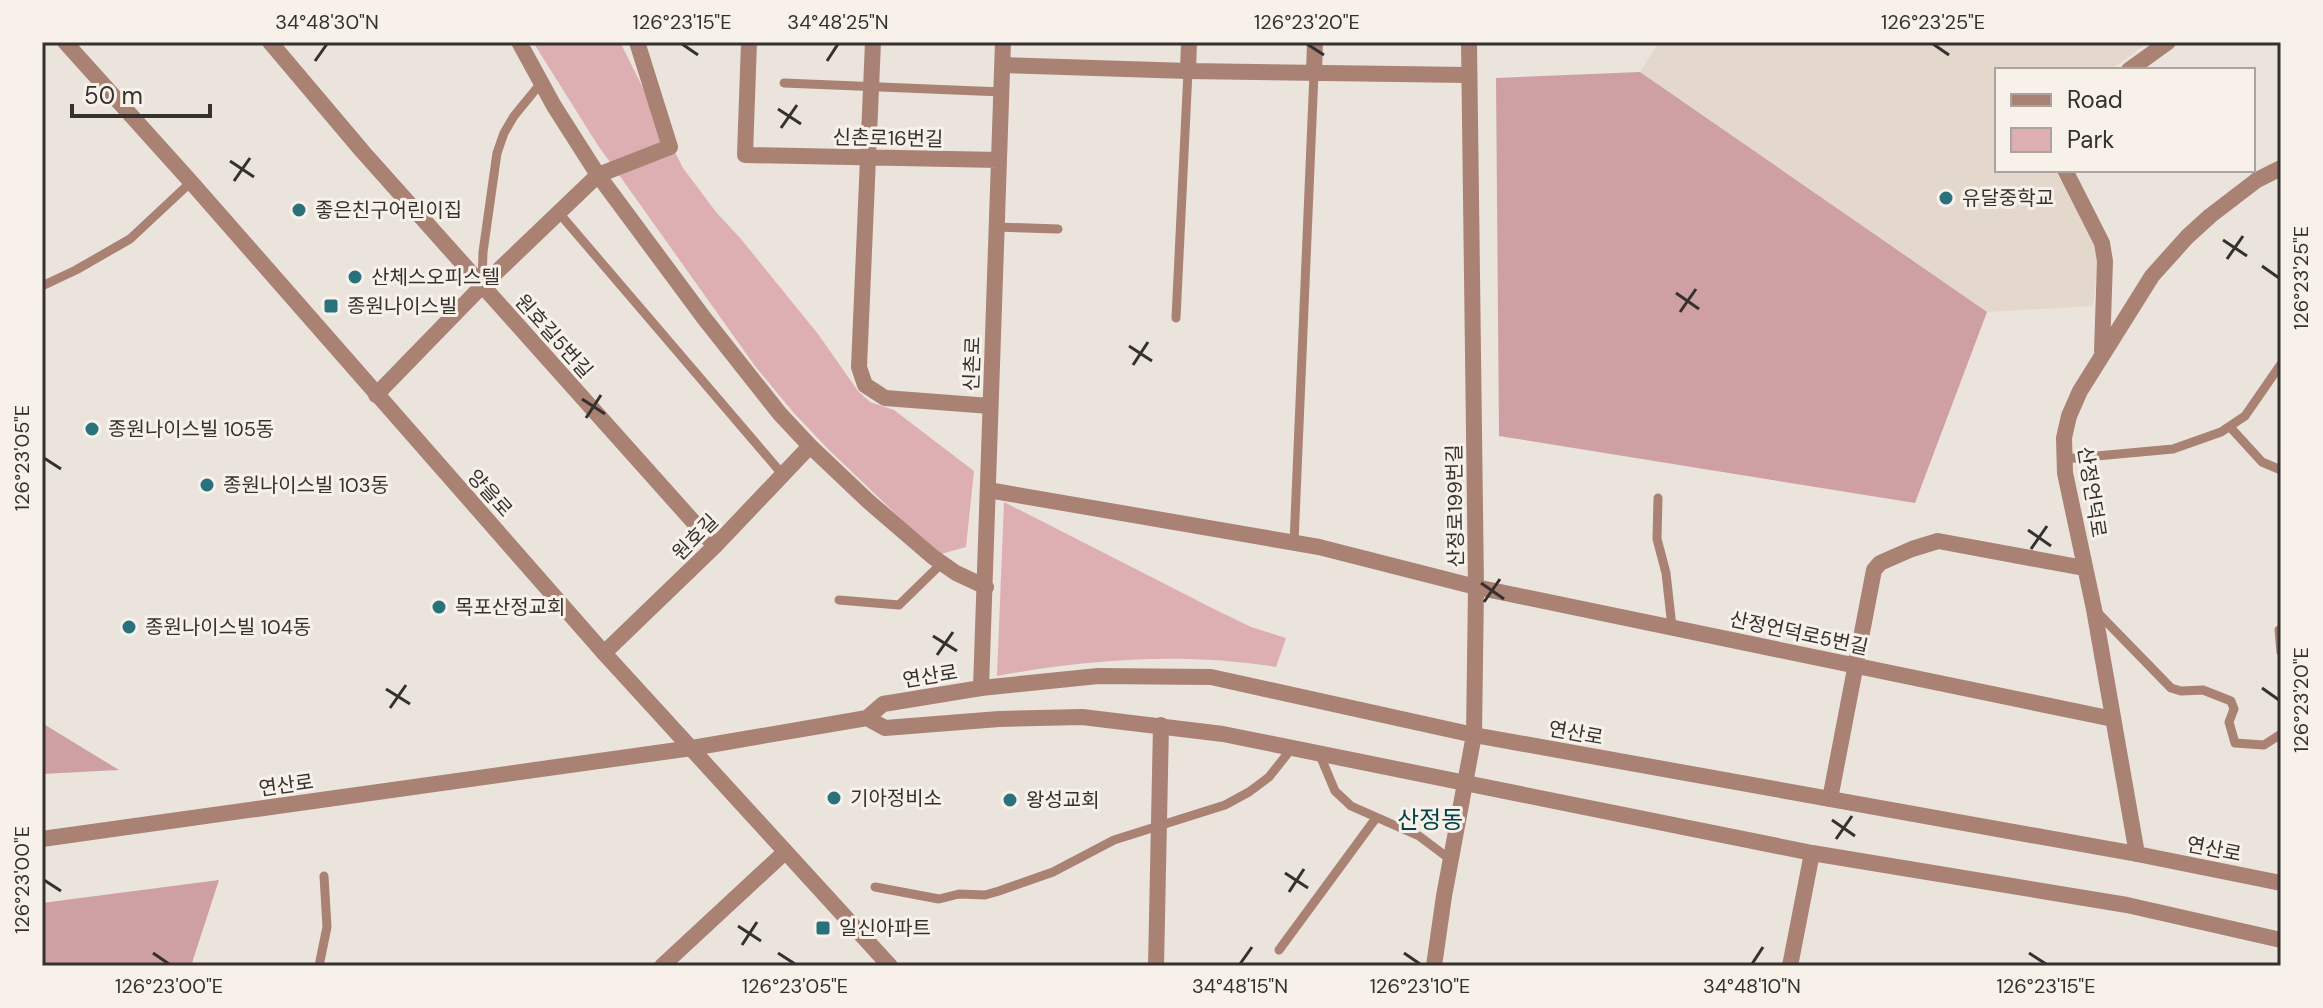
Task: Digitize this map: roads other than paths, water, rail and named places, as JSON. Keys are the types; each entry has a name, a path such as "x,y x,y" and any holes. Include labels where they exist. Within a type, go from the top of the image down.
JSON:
{"street":[{"name":"양을로","path":"65,42 604,653 890,966"},
{"name":"원호길5번길","path":"270,42 363,152 715,546"},
{"path":"519,42 598,175 740,366 810,446 868,501 942,563 986,587"},
{"path":"376,395 482,286 598,175 670,147 637,42"},
{"name":"신촌로16번길","path":"749,42 745,155 999,160"},
{"path":"873,42 859,367 865,385 885,398 990,406"},
{"name":"신촌로","path":"981,688 1003,42"},
{"path":"1188,71 1189,42"},
{"path":"1314,73 1315,42"},
{"name":"산정로199번길","path":"1434,966 1474,735 1476,587 1469,42"},
{"path":"2132,68 2168,42"},
{"path":"1003,65 1468,75"},
{"name":"산정언덕로","path":"2137,854 2094,609 2063,459 2064,438 2080,391 2152,276 2210,216 2257,180 2281,168"},
{"path":"2066,172 2102,243 2105,261 2102,354"},
{"name":"원호길","path":"604,653 715,546 810,446"},
{"name":"산정언덕로5번길","path":"988,490 1294,543 1476,587 2113,719"},
{"path":"1830,799 1874,570 1880,563 1938,541 2084,568"},
{"name":"연산로","path":"42,839 692,748 867,718 883,704 981,688 1098,676 1211,677 1474,735 2137,854 2281,883"},
{"name":"연산로","path":"867,718 885,728 999,719 1082,717 1223,734 1812,853 2127,905 2281,940"},
{"path":"1156,966 1161,725"},
{"path":"662,966 785,852"},
{"path":"1790,966 1812,853"}],"lane":[{"path":"1176,318 1188,71"},
{"path":"1294,543 1314,73"},
{"path":"482,286 483,252 497,153 509,124 541,83"},
{"path":"784,83 1002,92"},
{"path":"42,286 130,239 191,182"},
{"path":"559,213 783,475"},
{"path":"997,227 1058,229"},
{"path":"2063,459 2173,449 2221,432 2245,416 2281,364"},
{"path":"2230,427 2262,462 2281,470"},
{"path":"1658,498 1657,539 1666,573 1672,627"},
{"path":"839,600 899,605 942,563"},
{"path":"2094,609 2171,688 2203,690 2231,701 2234,709 2229,722 2235,743 2264,745 2281,734"},
{"path":"2281,629 2281,652"},
{"path":"875,887 939,899 959,894 985,895 1053,872 1114,840 1225,805 1269,777 1292,748"},
{"path":"1319,753 1335,791 1351,806 1419,836 1451,860"},
{"path":"1279,950 1376,818"},
{"path":"319,966 327,927 324,876"}],"place":[{"name":"유달중학교","path":"1946,198"},
{"name":"좋은친구어린이집","path":"299,210"},
{"name":"산체스오피스텔","path":"355,277"},
{"name":"종원나이스빌","path":"331,306"},
{"name":"종원나이스빌 105동","path":"92,429"},
{"name":"종원나이스빌 103동","path":"207,485"},
{"name":"목포산정교회","path":"439,607"},
{"name":"종원나이스빌 104동","path":"129,627"},
{"name":"기아정비소","path":"834,798"},
{"name":"왕성교회","path":"1010,800"},
{"name":"일신아파트","path":"823,928"}],"district":[{"name":"산정동","path":"1430,820"}]}
